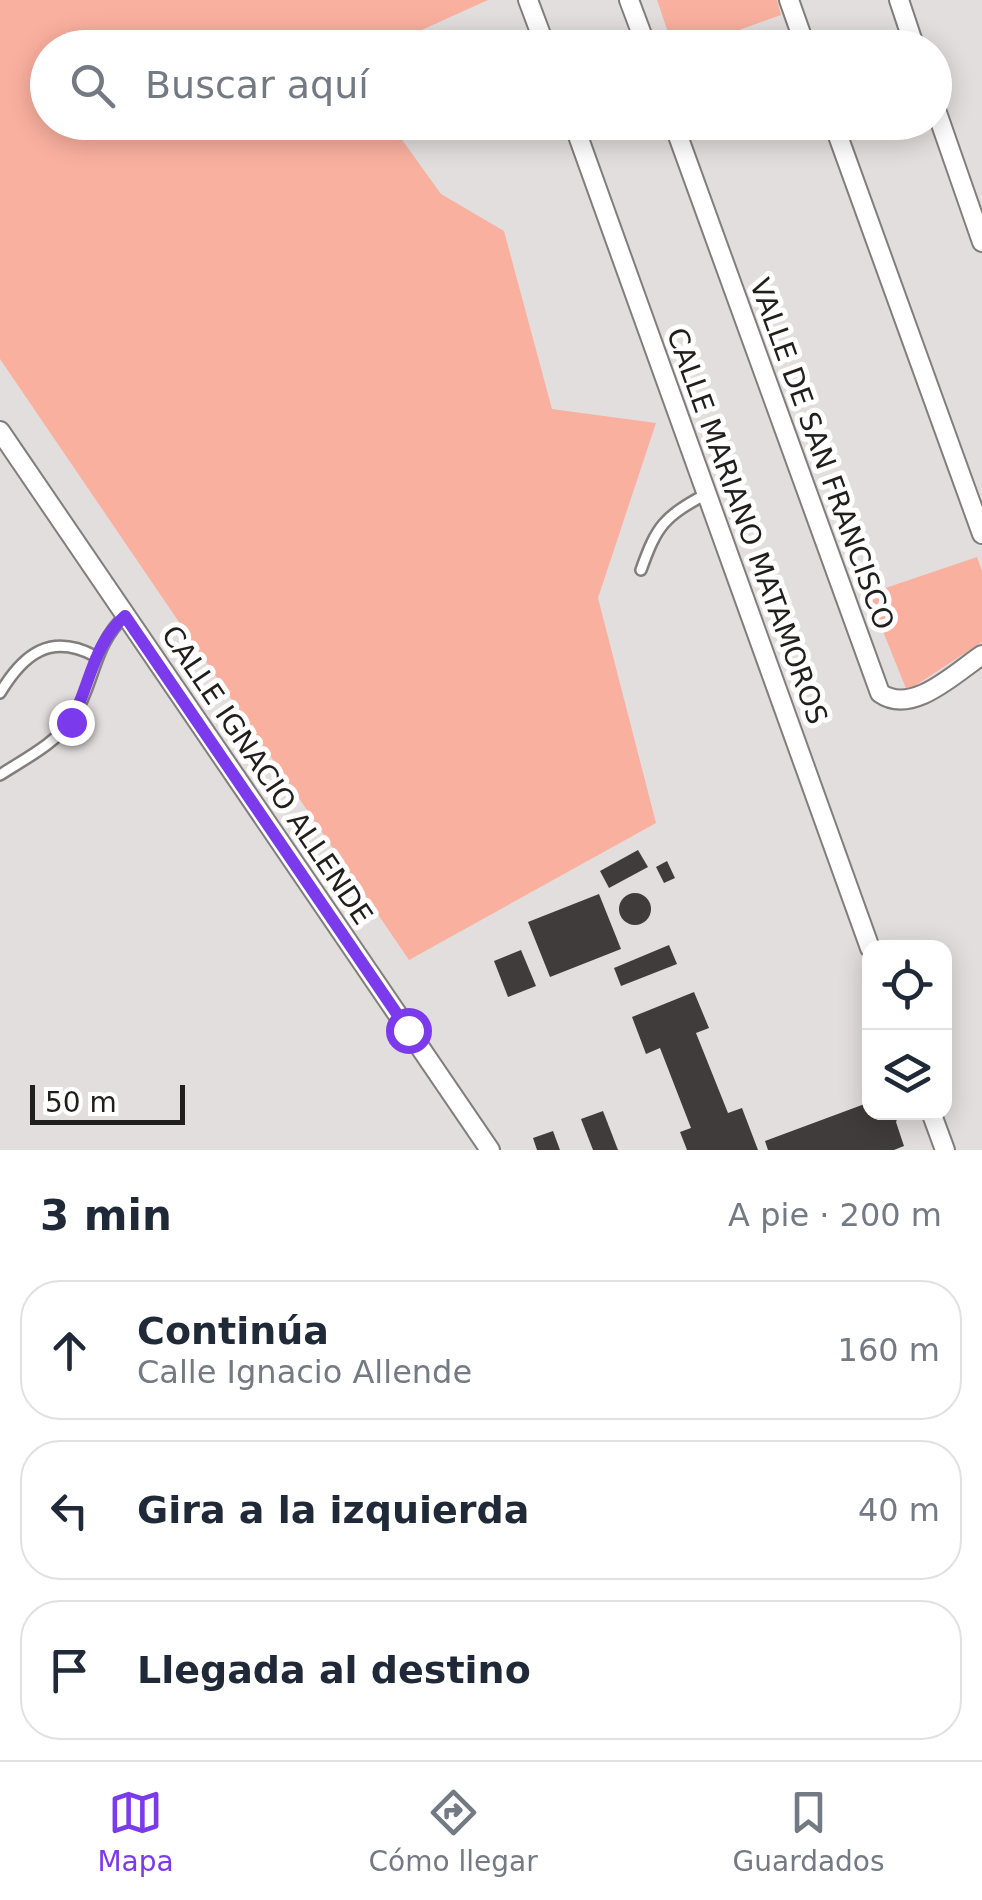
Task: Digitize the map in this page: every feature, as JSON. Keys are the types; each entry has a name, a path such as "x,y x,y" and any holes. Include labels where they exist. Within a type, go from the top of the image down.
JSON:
{"street":[{"path":"528,0 539,30"},
{"path":"630,0 640,30"},
{"path":"788,0 799,30"},
{"path":"898,0 909,30"},
{"name":"CALLE MARIANO MATAMOROS","path":"578,140 867,940"},
{"name":"VALLE DE SAN FRANCISCO","path":"681,140 880,692 896,700 911,700 982,655"},
{"path":"840,140 982,534"},
{"path":"947,140 982,242"},
{"name":"CALLE IGNACIO ALLENDE","path":"0,431 490,1150"},
{"path":"934,1120 945,1150"}],"lane":[{"path":"641,570 656,528 674,512 706,494"},
{"path":"0,776 71,722 88,688 95,656 108,631 125,616"},
{"path":"0,693 16,667 42,650 71,644 95,656"}],"shaded area":[{"path":"0,0 488,0 422,30 30,30 30,140 402,140 441,194 504,231 552,409 656,423 598,598 656,823 409,960 0,359"},
{"path":"657,0 777,0 781,15 739,30 667,30"},
{"path":"977,557 982,571 982,642 907,691 868,594"}],"building":[{"path":"638,850 648,867 609,888 600,871"},
{"path":"667,861 675,878 664,883 656,867"},
{"path":"635,893 646,898 651,909 646,920 635,925 624,920 619,909 624,898"},
{"path":"599,894 621,949 550,977 528,922"},
{"path":"669,945 677,964 621,986 614,968"},
{"path":"521,950 536,986 508,997 494,961"},
{"path":"694,992 709,1028 696,1033 728,1113 742,1108 758,1150 687,1150 680,1132 691,1128 660,1048 646,1054 632,1017"},
{"path":"862,1105 862,1120 897,1120 904,1146 894,1150 768,1150 765,1141"},
{"path":"603,1111 618,1150 593,1150 581,1119"},
{"path":"553,1131 560,1150 537,1150 533,1138"}],"route":[{"path":"71,722 88,688 95,656 108,631 125,616 408,1030"}]}
